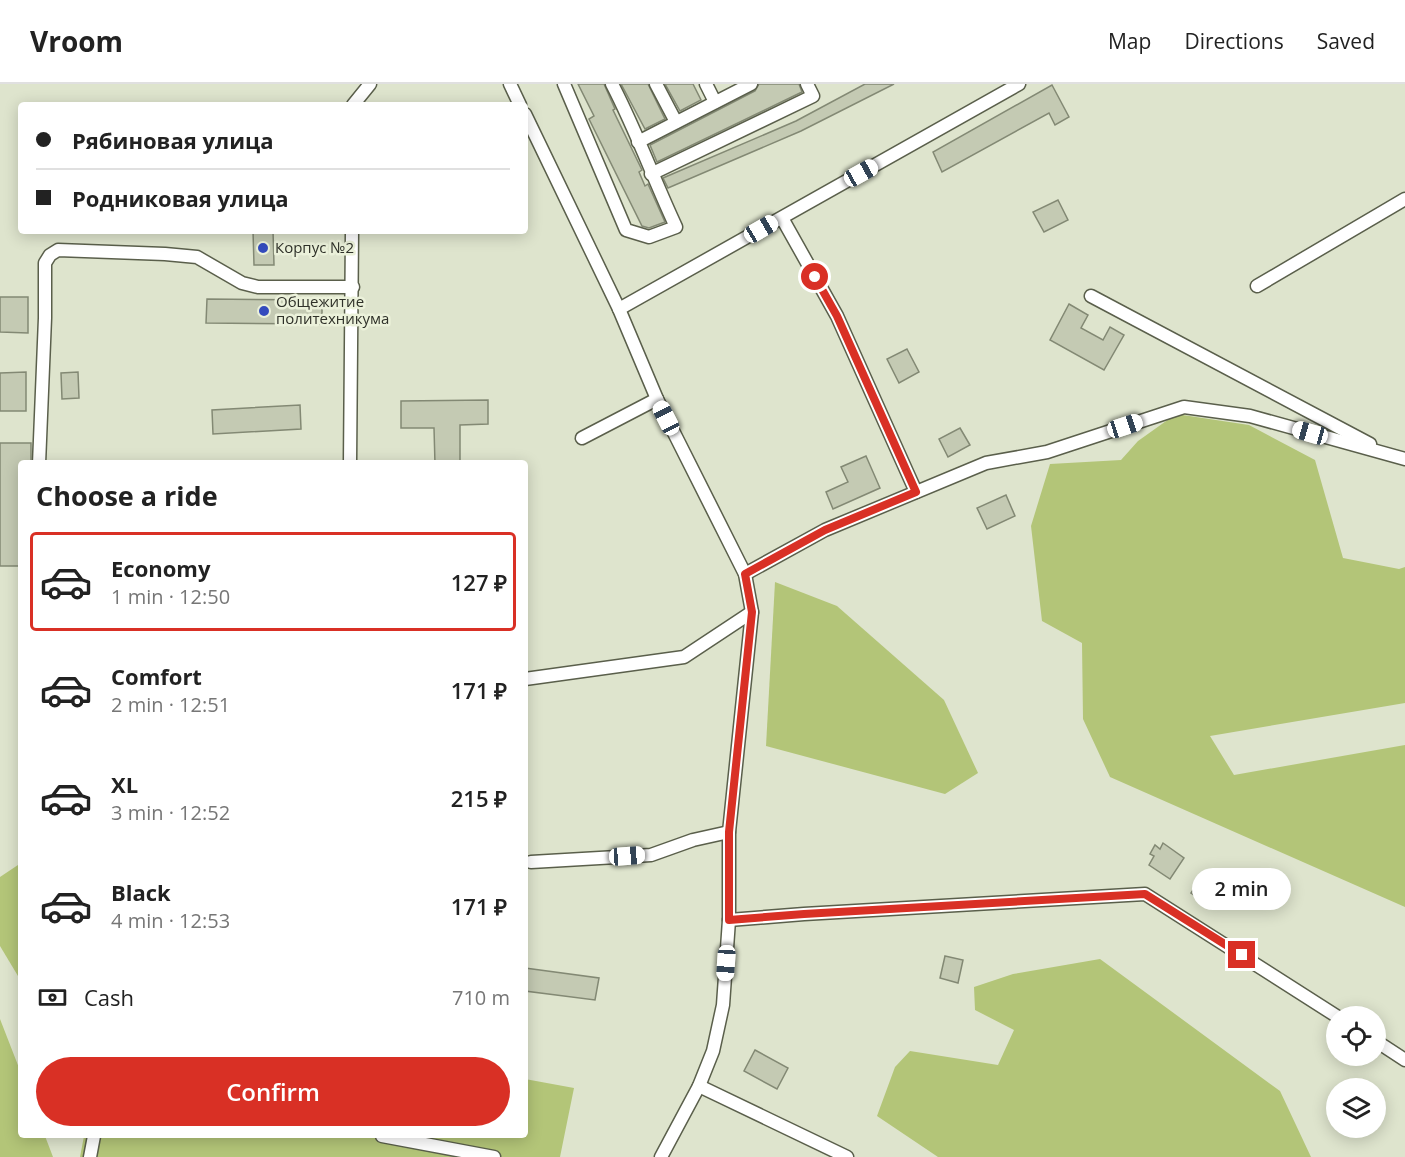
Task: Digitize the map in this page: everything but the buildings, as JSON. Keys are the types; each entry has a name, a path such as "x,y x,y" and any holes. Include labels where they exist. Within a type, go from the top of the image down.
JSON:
{"street":[{"path":"355,102 370,84"},
{"path":"510,84 519,102"},
{"path":"564,84 627,230 649,237 676,227 612,84"},
{"path":"656,84 676,122"},
{"path":"706,84 715,102"},
{"path":"638,142 751,84"},
{"path":"651,174 813,96 807,84"},
{"path":"619,309 1019,84"},
{"path":"528,120 619,309 657,399 745,574 752,612 729,832 729,920 723,1005 713,1051 699,1086 661,1157"},
{"path":"1257,286 1405,199"},
{"path":"782,218 837,316 916,492"},
{"path":"350,460 352,234"},
{"path":"39,460 45,263 50,255 58,250 197,257 242,283 258,287 353,287"},
{"path":"1091,296 1390,455"},
{"path":"582,438 657,399"},
{"path":"745,574 825,530 986,463 1047,452 1184,408 1250,416 1405,459"},
{"path":"528,679 684,657 752,612"},
{"path":"531,862 651,855 693,840 729,832"},
{"path":"729,920 1145,894 1326,1009"},
{"path":"1386,1048 1405,1060"},
{"path":"699,1086 847,1157"},
{"path":"90,1157 94,1138"},
{"path":"393,1138 494,1157"}],"green space":[{"path":"1176,414 1249,425 1315,460 1343,558 1399,569 1405,567 1405,703 1210,736 1234,775 1405,745 1405,907 1110,777 1083,719 1082,643 1042,621 1031,526 1050,464 1121,460 1138,441"},
{"path":"775,582 837,606 944,700 978,773 945,794 766,746"},
{"path":"18,865 18,976 0,946 0,877"},
{"path":"1100,959 1280,1091 1311,1157 938,1157 877,1116 895,1067 910,1051 998,1065 1014,1030 975,1010 974,987 1013,974"},
{"path":"0,1019 18,1065 18,1138 46,1138 53,1157 0,1157"},
{"path":"528,1080 574,1088 560,1157 80,1157 84,1138 528,1138"}],"place":[{"name":"Корпус №2","path":"263,248"},
{"name":"Общежитие политехникума","path":"264,311"}],"route":[{"path":"815,277 837,316 916,492 825,530 745,574 752,612 729,832 729,920 1145,894 1242,955"}]}
